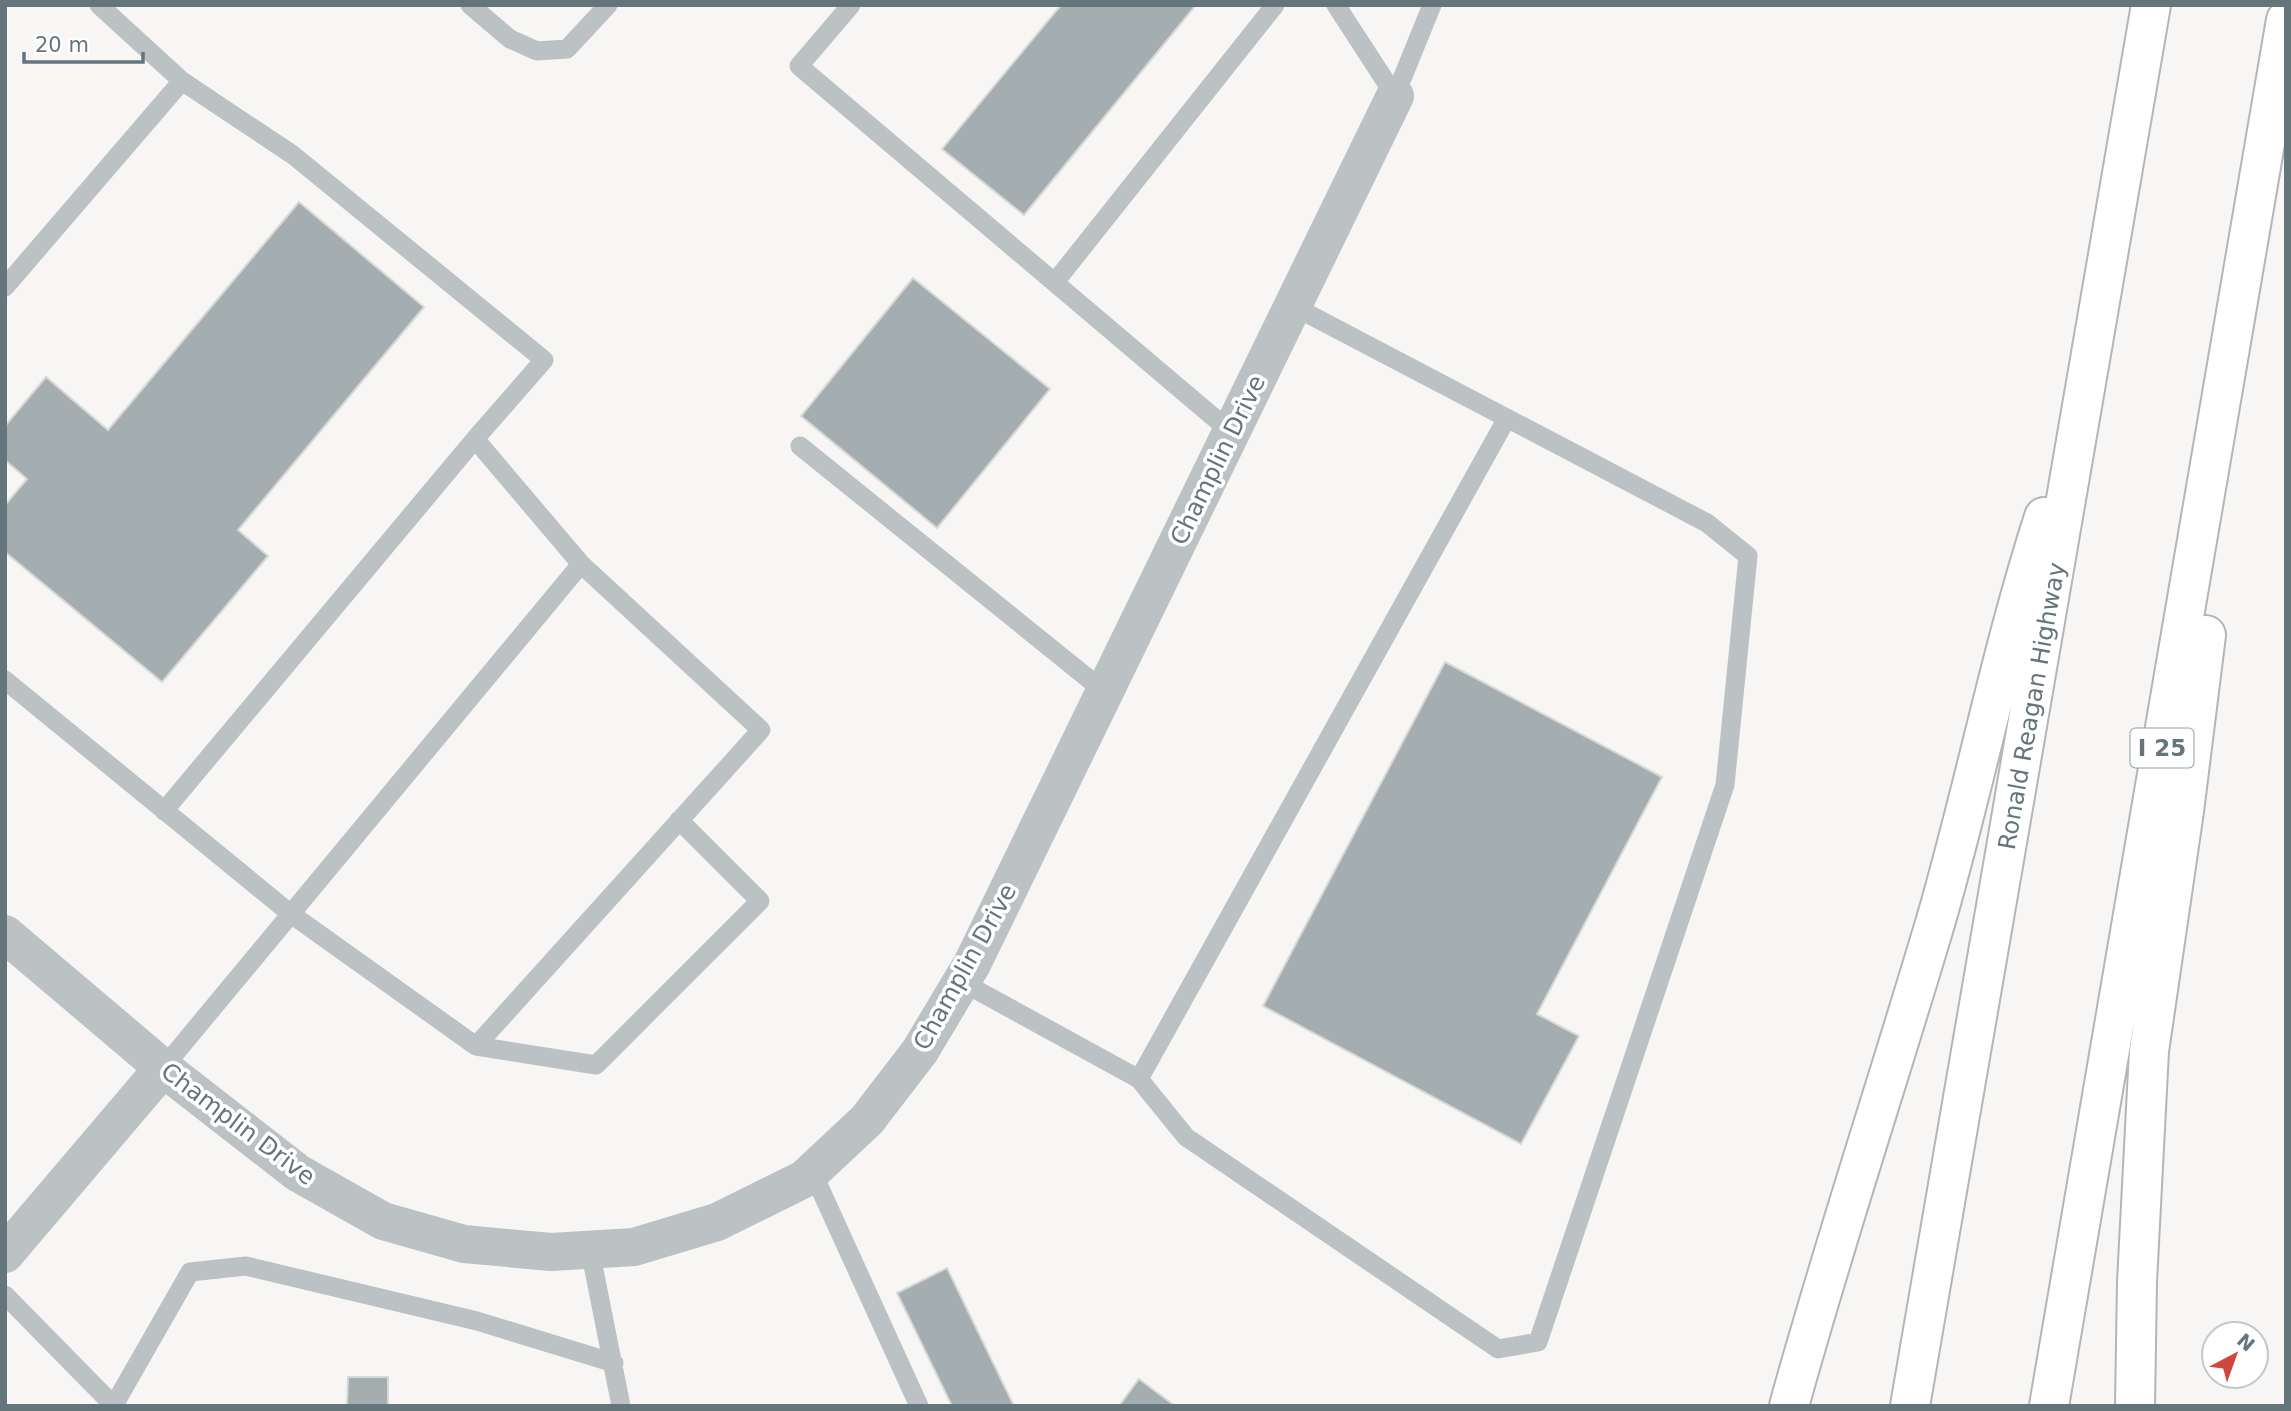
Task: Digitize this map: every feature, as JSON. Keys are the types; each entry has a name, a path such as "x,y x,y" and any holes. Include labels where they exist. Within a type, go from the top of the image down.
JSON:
{"highway":[{"name":"Ronald Reagan Highway","path":"1910,1406 2151,5"},
{"name":"I 25","path":"2049,1406 2286,20"},
{"path":"2134,1406 2137,1282 2149,1051 2184,811 2274,89"},
{"path":"1789,1406 1823,1283 1936,918 2015,607 2082,399"}],"street":[{"name":"Champlin Drive","path":"5,934 163,1068 298,1173 383,1221 464,1244 551,1252 634,1247 717,1222 803,1179 867,1120 920,1051 962,982 1395,96"},
{"path":"5,1254 163,1068"}],"lane":[{"path":"99,5 183,81 293,155 544,360 164,811"},
{"path":"470,5 510,39 537,51 567,49 608,5"},
{"path":"851,5 799,66 1231,432"},
{"path":"1055,282 1275,5"},
{"path":"1336,5 1395,96"},
{"path":"1395,96 1432,5"},
{"path":"5,288 183,81"},
{"path":"962,982 1139,1079 1186,1136 1498,1349 1538,1342 1725,785 1748,556 1707,523 1293,306"},
{"path":"1139,1079 1507,418"},
{"path":"475,439 581,564 761,730 475,1045"},
{"path":"800,446 1105,692"},
{"path":"163,1068 581,564"},
{"path":"5,680 290,914 475,1045 596,1065 760,901 679,821"},
{"path":"812,1171 919,1406"},
{"path":"590,1250 621,1406"},
{"path":"5,1295 114,1406 190,1272 246,1266 477,1321 614,1363"}],"building":[{"path":"1061,5 1196,5 1024,215 942,149"},
{"path":"299,202 424,307 238,530 268,556 162,682 5,552 5,505 27,479 5,460 5,426 46,377 108,430"},
{"path":"913,278 1050,389 937,528 801,416"},
{"path":"1445,662 1662,777 1537,1014 1579,1036 1521,1144 1263,1006"},
{"path":"947,1268 1014,1406 952,1406 897,1293"},
{"path":"348,1377 388,1377 388,1406 347,1406"},
{"path":"1139,1379 1175,1406 1119,1406"}]}
